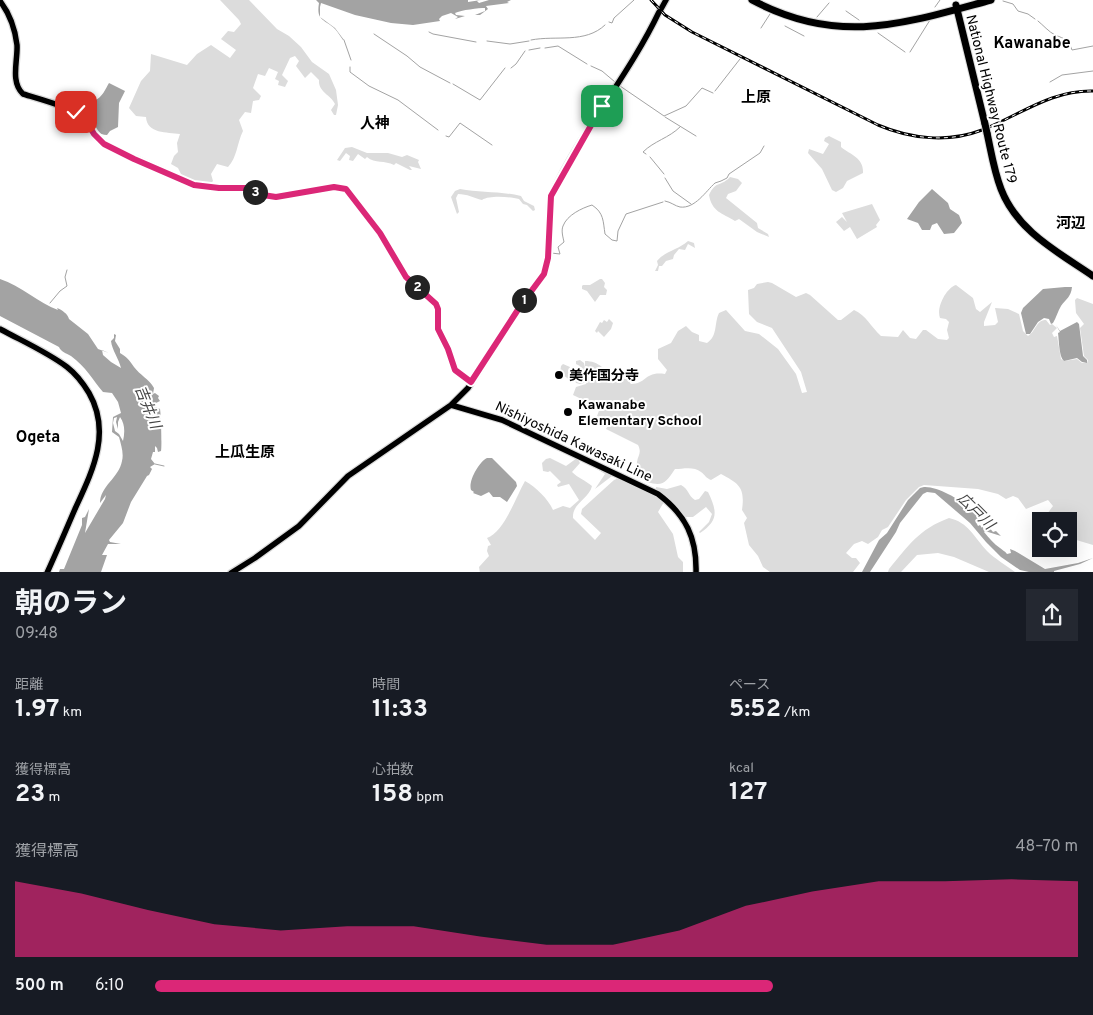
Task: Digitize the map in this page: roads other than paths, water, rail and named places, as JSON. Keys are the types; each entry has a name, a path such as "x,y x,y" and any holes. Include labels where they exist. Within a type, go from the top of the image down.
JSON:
{"highway":[{"path":"752,0 778,13 799,20 842,27 887,25 956,5 991,0"},
{"path":"758,0 810,19 850,24 878,23 905,18 977,0"},
{"name":"National Highway Route 179","path":"956,5 997,177 1011,210 1033,234 1093,276"}],"main road":[{"path":"231,572 255,558 299,526 348,476 461,397 521,305 544,274 548,258 550,200 552,194 600,109 642,44 666,0"},
{"path":"0,1 10,16 15,34 17,49 16,78 19,90 23,94 81,115 99,139 110,148 194,185 219,188 247,188 263,195 276,197 334,187 346,189 380,233 406,277 436,304 438,309 438,329 448,349 455,370 471,382"},
{"path":"0,329 55,359 73,372 82,382 93,400 99,423 99,445 94,464 47,572"},
{"name":"Nishiyoshida Kawasaki Line","path":"451,405 502,420 658,494 686,522 696,556 696,572"}],"water":[{"path":"316,0 468,0 468,2 481,0 477,1 479,3 489,0 511,0 507,2 509,3 486,6 488,9 480,15 475,15 485,11 485,8 455,13 456,15 465,16 455,19 458,17 451,13 442,16 439,19 440,21 413,25 391,23 355,15 321,3 320,17 319,3"},
{"path":"321,17 335,28 344,40 335,29"},
{"path":"109,83 125,91 119,103 118,127 107,135 97,132 90,124 83,103 100,97"},
{"path":"932,189 948,203 950,209 959,215 962,223 954,233 944,234 937,223 932,225 930,230 922,230 918,223 907,219 919,202"},
{"name":"吉井川","path":"0,279 51,307 63,311 69,319 88,334 98,349 102,350 103,355 121,368 111,341 114,338 114,334 116,335 115,341 120,349 120,353 152,385 154,388 153,394 155,393 159,396 160,401 156,403 156,407 160,409 161,451 158,452 155,446 155,452 153,452 151,459 155,464 150,467 152,469 149,475 131,502 123,523 109,540 110,542 121,544 108,544 102,555 107,555 101,572 59,572 60,569 64,569 82,525 82,518 85,517 89,509 85,533 105,499 106,495 100,503 103,492 120,467 123,458 119,437 112,432 113,417 121,413 118,402 112,393 103,392 81,364 59,347 0,316","holes":["117,417 118,429 120,417 124,428 123,441 115,431 113,423 114,418"]},
{"path":"1072,287 1071,293 1061,306 1053,323 1051,324 1049,319 1044,318 1038,322 1030,334 1026,334 1021,313 1023,308 1043,289"},
{"path":"1077,322 1079,324 1083,356 1087,363 1077,358 1064,361 1060,352 1058,333 1060,332 1056,325 1060,331"},
{"path":"487,458 492,458 516,482 517,486 507,502 500,497 493,497 489,492 481,496 473,493 471,490 470,486 475,472"},
{"path":"920,488 940,490 975,512 987,524 980,519 979,521 975,520 978,526 980,525 982,528 982,525 984,530 988,530 987,525 993,532 996,531 1001,536 984,532 1007,554 1011,553 1010,549 1045,569 1078,563 1093,558 1054,572 1020,570 1001,557 970,523 935,493 927,492 923,494 900,523 870,572 862,572 879,540 887,533 908,500"}],"waterway":[{"path":"609,22 612,23 614,18 634,0"},
{"path":"935,7 940,0"},
{"path":"1003,1 1013,4 1018,11 1028,14 1035,19"},
{"path":"817,17 829,3"},
{"path":"846,11 859,20"},
{"path":"761,28 770,14"},
{"path":"910,52 930,20"},
{"path":"1038,21 1053,34 1066,40 1072,50 1093,46"},
{"path":"531,40 589,35 605,25"},
{"path":"785,26 804,36"},
{"path":"429,32 476,42"},
{"path":"878,33 905,52"},
{"path":"374,34 420,67 450,83"},
{"path":"344,40 351,60"},
{"path":"487,41 510,44 529,41"},
{"path":"545,48 558,46 587,64"},
{"path":"529,50 540,48"},
{"path":"511,68 525,51"},
{"path":"715,91 740,59"},
{"path":"591,66 602,71 615,82"},
{"path":"350,67 350,72 369,86 398,100 438,130"},
{"path":"453,84 480,100 505,68"},
{"path":"1050,82 1062,75 1093,71"},
{"path":"620,86 664,116 686,106 702,88 713,93"},
{"path":"665,117 696,136"},
{"path":"446,136 449,137 460,123 492,145"},
{"path":"646,154 643,152 647,148 680,127"},
{"path":"665,201 680,207 691,205 700,199 715,183 727,178 729,174 760,153 764,146"},
{"path":"650,157 664,174"},
{"path":"665,178 673,191 691,204"},
{"path":"551,253 560,254 558,247 564,242 563,226 575,212 592,205 599,211 605,234 612,240 617,241 618,231 626,214 663,202"},
{"path":"50,303 67,286 65,277 67,270"},
{"path":"155,464 164,466"}],"railway":[{"path":"651,0 665,15 692,32 878,125 903,134 930,138 956,137 982,130 1049,99 1078,92 1093,91"}],"place":[{"name":"美作国分寺","path":"559,375"},
{"name":"Kawanabe Elementary School","path":"568,412"}],"district":[{"name":"Kawanabe","path":"1032,42"},
{"name":"上原","path":"756,97"},
{"name":"人神","path":"375,123"},
{"name":"河辺","path":"1071,223"},
{"name":"Ogeta","path":"38,436"},
{"name":"上瓜生原","path":"245,452"}],"water label":[{"name":"広戸川","path":"976,511"}]}
